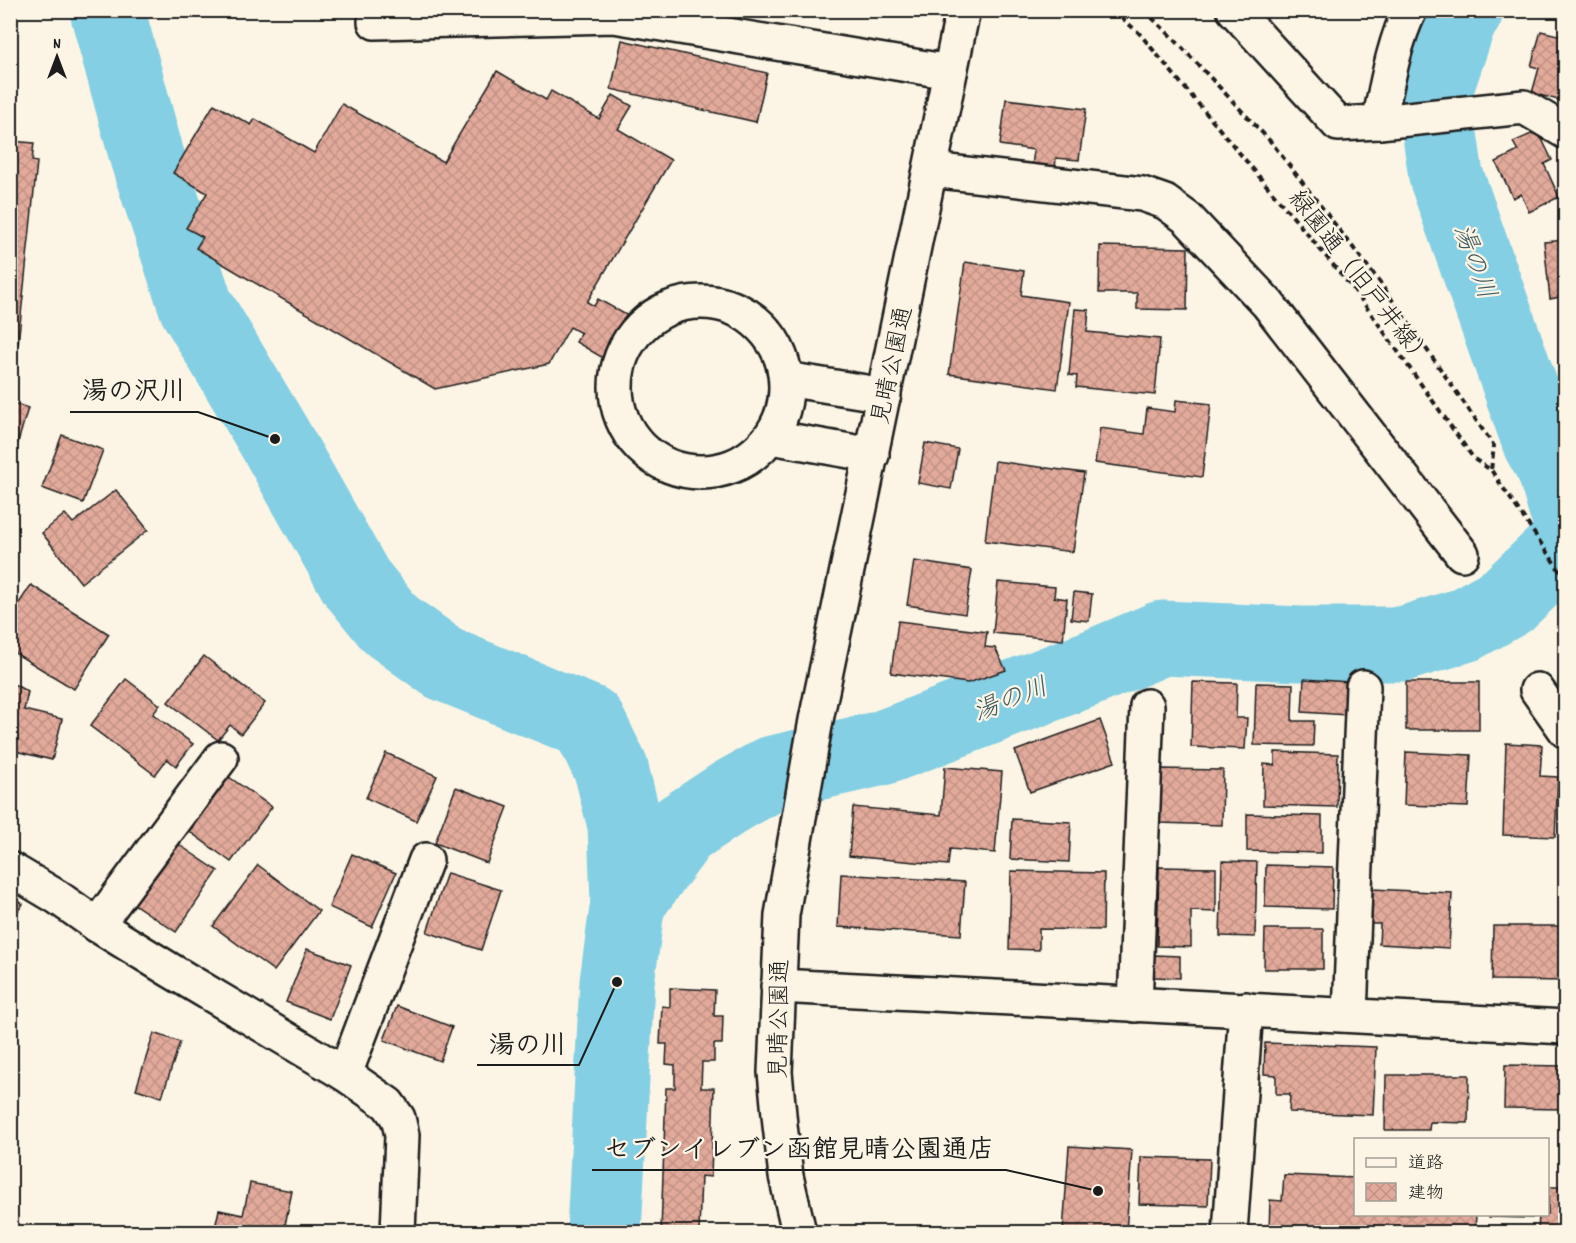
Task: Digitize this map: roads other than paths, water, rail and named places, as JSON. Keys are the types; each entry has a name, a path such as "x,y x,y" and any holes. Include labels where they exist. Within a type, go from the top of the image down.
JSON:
{"street":[{"path":"376,10 375,22 614,16 950,72"},
{"name":"見晴公園通","path":"799,1233 786,1176 775,1072 782,915 816,720 963,10"},
{"path":"1234,10 1338,124 1391,121 1524,106 1566,132"},
{"path":"1391,121 1395,51 1410,10"},
{"path":"931,170 1142,194 1165,202 1187,218 1268,304 1462,554"},
{"path":"698,302 726,305 750,317 770,335 783,359 788,386 783,413 771,437 751,457 725,469 696,472 667,466 643,450 625,426 616,398 617,369 629,342 648,320 671,306 698,302"},
{"path":"786,379 884,395"},
{"path":"771,437 872,455"},
{"path":"1350,1015 1363,687"},
{"path":"1537,690 1566,731"},
{"path":"1135,1005 1147,706"},
{"path":"97,925 221,758"},
{"path":"345,1074 426,860"},
{"path":"10,869 57,897 97,925 345,1074 388,1104 398,1118 402,1135 398,1233"},
{"path":"778,987 1566,1027"},
{"path":"1230,1233 1246,1009"}],"waterway":[{"path":"107,10 147,157 196,306 356,582 391,625 445,664 588,722 611,769 625,825 628,902"},
{"name":"湯の川","path":"1466,10 1459,20 1434,94 1446,176 1540,443 1554,468 1566,509"},
{"name":"湯の川","path":"604,1232 617,982 628,902 682,829 732,796 773,773 882,748 1091,668 1162,638 1301,644 1403,644 1464,625 1507,601 1566,545"}],"place":[{"name":"湯の沢川","path":"275,439"},
{"name":"湯の川","path":"617,982"},
{"name":"セブンイレブン函館見晴公園通店","path":"1098,1191"}]}
